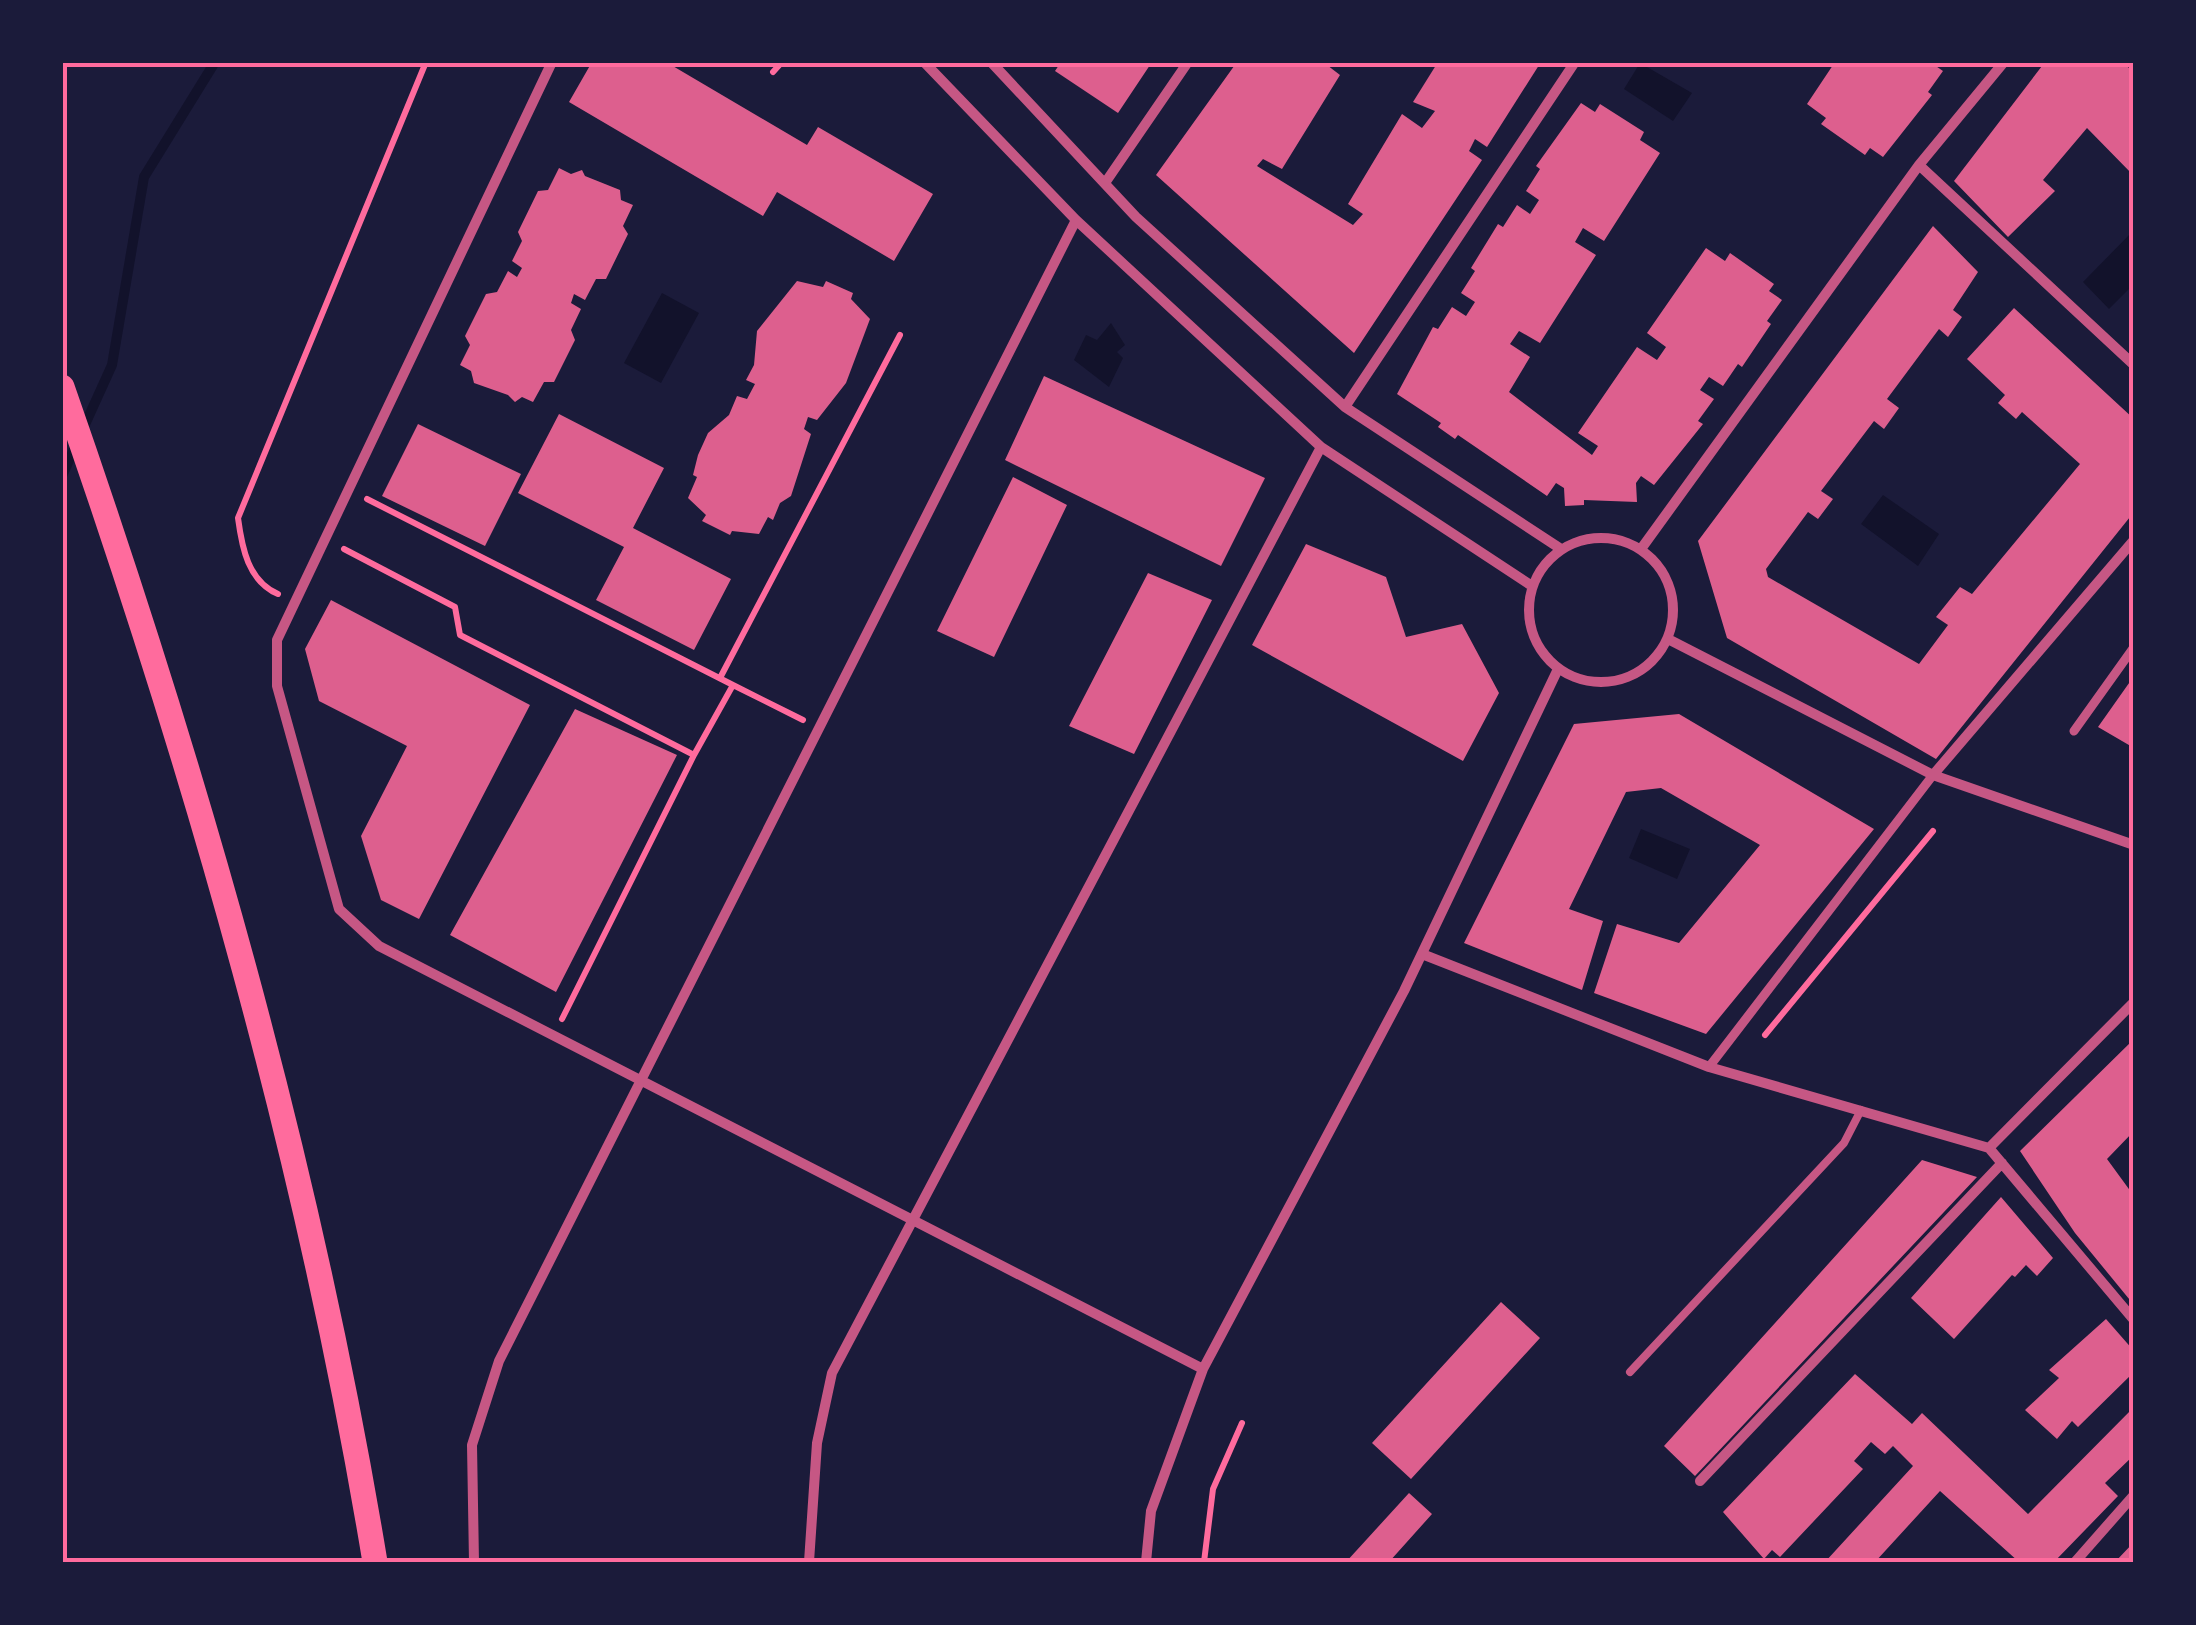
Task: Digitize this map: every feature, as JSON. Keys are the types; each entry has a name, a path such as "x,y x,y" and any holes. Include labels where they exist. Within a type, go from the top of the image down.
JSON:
{"main road":[{"path":"62,387 112,529 201,810 348,1397 375,1562"}],"street":[{"path":"552,62 277,640 278,686 339,909 380,946 916,1218 1202,1369"},
{"path":"924,62 1076,220 1322,447 1532,586"},
{"path":"991,62 1105,184 1345,407 1561,549"},
{"path":"1105,184 1188,62"},
{"path":"1345,407 1575,62"},
{"path":"1640,548 1919,165 2004,62"},
{"path":"1919,165 2134,365"},
{"path":"474,1562 472,1445 499,1361 1076,220"},
{"path":"808,1562 817,1443 832,1374 1322,447"},
{"path":"1614,538 1640,548 1660,566 1671,588 1674,614 1668,639 1649,665 1620,680 1588,682 1558,669 1531,632 1528,609 1532,586 1561,549 1587,539 1614,538"},
{"path":"1709,1067 1933,775 2134,540"},
{"path":"1668,639 1933,775 2134,845"},
{"path":"2074,731 2134,647"},
{"path":"1146,1562 1151,1511 1202,1369 1422,954 1558,669"},
{"path":"1422,954 1709,1067 1989,1148 2134,1320"},
{"path":"1989,1148 2134,1002"},
{"path":"1700,1481 2002,1163"},
{"path":"2075,1562 2134,1495"}],"lane":[{"path":"1630,1372 1844,1143 1861,1110"}],"path":[{"path":"295,602 265,588 256,575 242,548 238,518 426,62"},
{"path":"773,72 782,62"},
{"path":"720,678 900,335"},
{"path":"348,490 817,728"},
{"path":"325,539 455,608 460,636 694,755"},
{"path":"555,1034 733,685"},
{"path":"1765,1034 1933,832"},
{"path":"1204,1562 1213,1488 1242,1423"}],"shaded area":[{"path":"1640,63 1692,93 1673,121 1624,89"},
{"path":"2133,231 2133,285 2109,309 2083,282"},
{"path":"662,293 699,313 661,383 624,363"},
{"path":"1111,323 1125,345 1117,352 1123,358 1109,387 1074,360 1086,335 1097,340"},
{"path":"1883,495 1939,534 1918,566 1861,524"},
{"path":"1641,829 1690,849 1677,879 1629,858"}],"building":[{"path":"592,62 666,62 807,145 818,127 933,194 894,261 777,192 763,216 569,102"},
{"path":"1061,62 1152,62 1118,113 1055,71"},
{"path":"1237,62 1323,62 1340,75 1282,169 1263,159 1257,166 1353,225 1363,214 1348,204 1402,114 1422,128 1435,111 1413,102 1438,62 1541,62 1487,147 1475,139 1469,151 1482,160 1354,353 1156,175"},
{"path":"1835,62 1930,62 1943,71 1928,92 1932,95 1883,157 1870,148 1865,155 1821,124 1826,118 1807,104"},
{"path":"2045,62 2123,62 2134,73 2134,176 2087,128 2043,180 2055,191 2008,237 1954,181"},
{"path":"1581,103 1595,112 1600,104 1644,132 1640,140 1660,153 1604,241 1583,228 1575,242 1596,255 1540,343 1519,331 1510,344 1530,357 1509,392 1592,455 1598,446 1578,433 1637,347 1657,360 1666,347 1647,333 1706,248 1725,261 1730,253 1774,284 1769,291 1782,300 1742,367 1738,364 1723,386 1709,377 1700,390 1714,399 1698,421 1703,424 1654,485 1641,476 1636,483 1637,502 1584,500 1584,505 1565,506 1564,488 1556,483 1547,496 1458,435 1455,439 1438,427 1441,423 1397,394 1433,327 1438,329 1452,307 1466,316 1475,302 1461,293 1475,271 1471,268 1498,224 1503,227 1517,205 1530,214 1539,200 1526,191 1540,169 1536,166"},
{"path":"559,168 571,174 582,170 585,176 620,190 621,200 633,205 623,226 628,234 606,279 596,279 585,300 574,294 571,303 581,309 571,330 575,340 554,382 544,382 533,402 522,397 515,402 508,395 474,383 471,371 460,365 470,345 465,336 486,294 497,292 508,271 517,277 522,268 512,261 522,241 518,232 538,191 548,190"},
{"path":"1933,226 1978,272 1953,310 1962,317 1948,337 1939,329 1887,399 1899,408 1884,429 1874,421 1821,491 1833,499 1818,519 1808,512 1766,569 1768,577 1919,664 1948,625 1936,617 1960,587 1972,594 2080,464 2022,412 2016,419 1998,403 2005,395 1967,359 2014,308 2134,419 2134,512 1936,759 1727,638 1698,541"},
{"path":"797,281 823,287 826,281 853,293 851,299 870,319 846,383 817,420 808,417 804,429 811,434 791,496 780,503 773,520 768,517 759,534 732,531 730,535 702,521 706,515 688,498 697,477 693,475 698,455 708,433 729,415 737,396 747,399 755,384 746,380 754,365 757,331"},
{"path":"1044,376 1265,478 1221,566 1005,460"},
{"path":"559,414 664,468 633,528 731,579 694,650 596,600 624,547 518,493"},
{"path":"418,424 521,474 485,546 382,496"},
{"path":"1013,477 1067,505 994,657 937,631"},
{"path":"1306,544 1386,577 1406,637 1462,624 1499,693 1463,761 1252,645"},
{"path":"1148,573 1212,600 1134,754 1069,726"},
{"path":"331,600 530,705 419,919 381,900 361,836 407,746 319,701 305,649"},
{"path":"2134,676 2134,748 2098,727"},
{"path":"575,709 677,755 556,992 450,935"},
{"path":"1679,714 1874,829 1706,1034 1594,993 1617,924 1679,943 1760,845 1661,788 1626,792 1569,909 1603,921 1582,990 1464,943 1574,724"},
{"path":"2134,1039 2134,1131 2107,1159 2134,1196 2134,1305 2075,1233 2020,1151"},
{"path":"1922,1160 1977,1177 1695,1476 1664,1446"},
{"path":"2001,1197 2053,1258 2037,1276 2026,1265 2015,1277 2012,1275 1954,1339 1911,1298"},
{"path":"1501,1302 1540,1338 1411,1479 1372,1443"},
{"path":"2106,1319 2134,1351 2134,1372 2078,1427 2072,1421 2057,1439 2025,1410 2059,1378 2049,1370"},
{"path":"1855,1374 1912,1424 1922,1413 2028,1514 2134,1407 2134,1455 2105,1483 2118,1496 2054,1562 2019,1562 1940,1491 1875,1562 1825,1562 1913,1466 1893,1446 1885,1454 1871,1442 1854,1461 1863,1469 1780,1557 1772,1550 1764,1559 1723,1512"},
{"path":"1409,1493 1432,1514 1389,1562 1346,1562"},
{"path":"2134,1542 2134,1562 2115,1562"}],"waterway":[{"path":"83,429 112,365 144,177 215,62"},
{"path":"62,476 76,445"}]}
